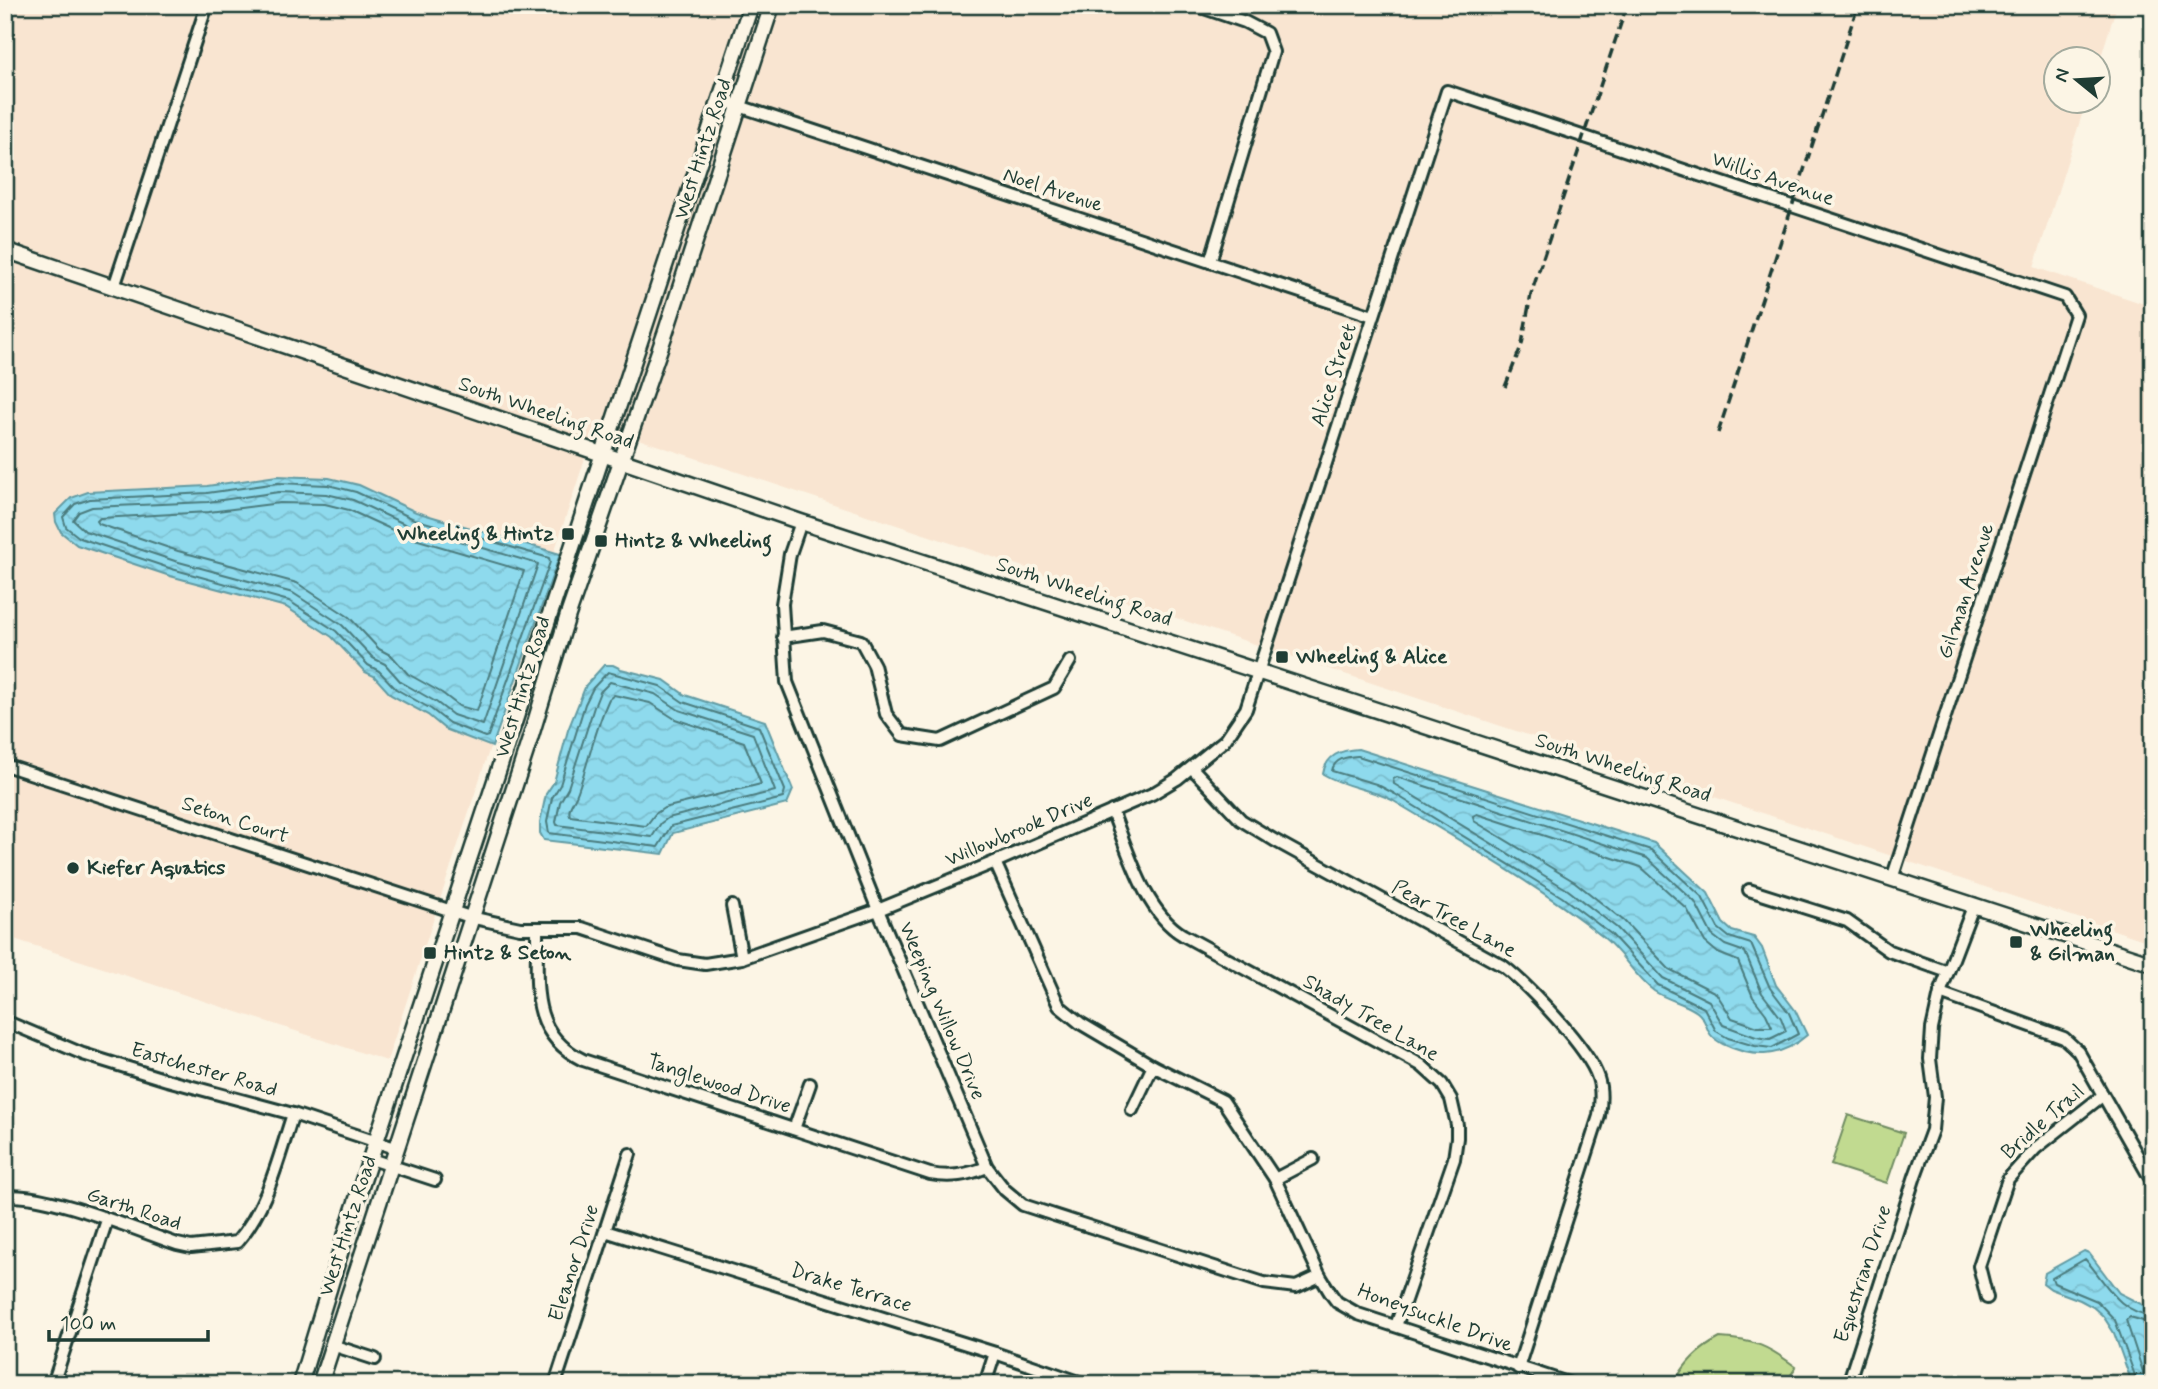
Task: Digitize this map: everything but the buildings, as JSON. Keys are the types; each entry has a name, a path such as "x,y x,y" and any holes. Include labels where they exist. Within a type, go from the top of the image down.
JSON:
{"main road":[{"name":"West Hintz Road","path":"300,1384 376,1143 751,5"},
{"name":"West Hintz Road","path":"320,1384 568,615 665,334 772,5"},
{"name":"South Wheeling Road","path":"5,250 801,522 2153,964"}],"street":[{"path":"114,287 207,5"},
{"path":"1195,5 1245,22 1266,33 1273,52 1210,262"},
{"name":"Willis Avenue","path":"1447,92 2066,297 2076,315"},
{"name":"Alice Street","path":"1259,672 1447,92"},
{"name":"Noel Avenue","path":"721,100 1373,316"},
{"name":"Gilman Avenue","path":"1892,879 2076,315"},
{"name":"Weeping Willow Drive","path":"801,522 790,554 782,604 787,682 878,909 987,1167 1005,1190 1023,1205 1264,1283 1296,1287 1320,1276"},
{"path":"783,638 823,631 861,641 874,665 886,714 902,735 940,741 1054,688 1070,661"},
{"name":"Willowbrook Drive","path":"452,912 520,928 582,929 678,960 705,964 742,958 878,909 995,862 1166,786 1225,740 1246,709 1259,672"},
{"name":"Seton Court","path":"5,765 452,912"},
{"name":"Pear Tree Lane","path":"1192,768 1241,820 1503,966 1519,978 1593,1066 1600,1090 1599,1116 1518,1368"},
{"name":"Shady Tree Lane","path":"1112,811 1151,905 1165,923 1421,1065 1442,1084 1451,1099 1457,1125 1454,1159 1396,1326"},
{"name":"Honeysuckle Drive","path":"995,862 1059,1006 1080,1023 1153,1066 1223,1101 1275,1180 1320,1276 1338,1302 1348,1309 1396,1326 1571,1384"},
{"path":"1749,890 1847,921 1889,951 1948,972"},
{"name":"Equestrian Drive","path":"1847,1384 1932,1130 1935,1097 1930,1059 1931,1039 1940,993 1974,904"},
{"path":"732,906 742,958"},
{"name":"Tanglewood Drive","path":"537,929 539,1010 550,1032 570,1053 583,1060 942,1177 965,1175 987,1167"},
{"path":"1940,993 2064,1038 2078,1051 2153,1183"},
{"name":"Eastchester Road","path":"5,1021 83,1054 396,1148"},
{"path":"1132,1110 1153,1066"},
{"path":"794,1129 810,1084"},
{"name":"Bridle Trail","path":"1987,1298 1979,1266 2008,1179 2036,1148 2102,1096"},
{"name":"Garth Road","path":"5,1197 38,1199 191,1247 237,1242 264,1203 293,1115"},
{"name":"Eleanor Drive","path":"555,1384 630,1154"},
{"path":"371,1159 435,1180"},
{"path":"1275,1180 1313,1159"},
{"path":"53,1384 107,1220"},
{"name":"Drake Terrace","path":"605,1231 995,1353 1085,1384"},
{"path":"332,1345 375,1359"},
{"path":"985,1384 995,1353"}],"shaded area":[{"path":"5,5 2117,5 2104,46 2042,46 2042,116 2082,116 2034,267 2153,307 2153,943 596,425 387,1061 5,936"}],"green space":[{"path":"1848,1115 1904,1133 1887,1183 1831,1165"},
{"path":"1720,1338 1761,1345 1796,1367 1785,1384 1673,1384 1693,1357"}],"water":[{"path":"277,476 329,478 359,485 416,512 560,554 492,747 445,729 428,715 391,695 332,637 286,607 170,576 77,545 61,532 56,522 55,514 71,498 88,492 207,486"},
{"path":"604,665 613,665 664,680 685,695 765,721 793,790 787,804 673,833 663,854 544,840 540,833 540,822 546,794 554,782 568,730 586,685"},
{"path":"1358,749 1654,843 1708,893 1723,923 1732,931 1754,937 1762,948 1776,985 1795,1010 1807,1035 1787,1048 1767,1054 1734,1049 1716,1040 1697,1012 1654,991 1610,943 1552,899 1392,800 1323,774 1327,762 1335,755"},
{"path":"2084,1251 2089,1253 2119,1293 2153,1310 2153,1384 2132,1383 2114,1333 2103,1316 2093,1307 2043,1283 2045,1273"}],"railway":[{"path":"233,12 236,5"},
{"path":"1505,387 1522,344 1531,294 1627,5"},
{"path":"1718,433 1858,5"}],"place":[{"name":"Wheeling & Hintz","path":"568,534"},
{"name":"Hintz & Wheeling","path":"601,541"},
{"name":"Wheeling & Alice","path":"1282,657"},
{"name":"Kiefer Aquatics","path":"73,868"},
{"name":"Wheeling & Gilman","path":"2016,942"},
{"name":"Hintz & Seton","path":"430,953"}]}
